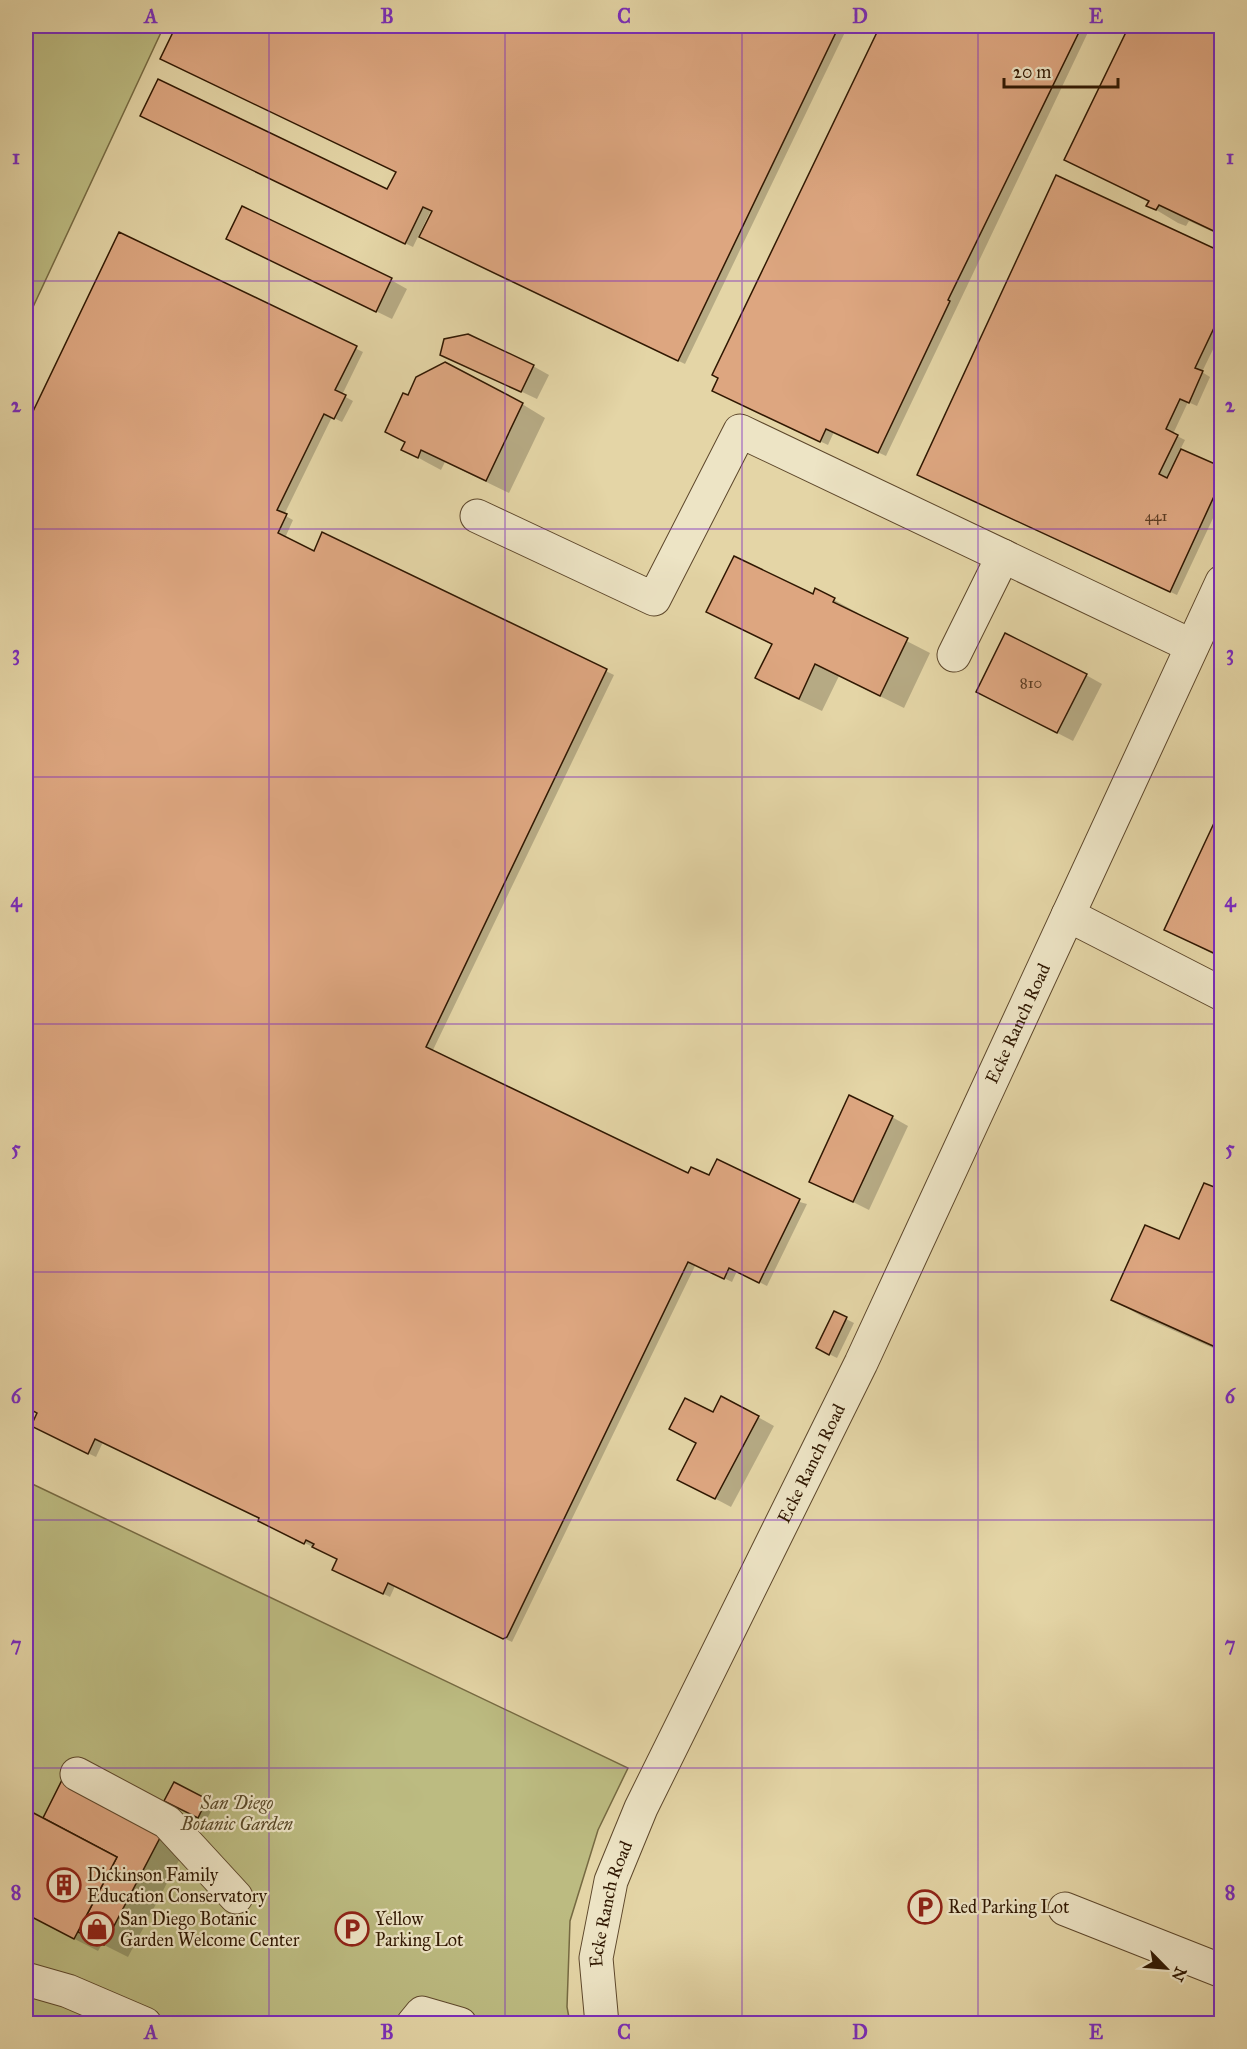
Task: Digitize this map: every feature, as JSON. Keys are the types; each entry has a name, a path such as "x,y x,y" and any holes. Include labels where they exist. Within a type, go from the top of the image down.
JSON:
{"street":[{"path":"477,516 654,599 740,431 1192,646"},
{"path":"954,655 1003,556"},
{"name":"Ecke Ranch Road","path":"602,2024 596,1958 611,1881 641,1808 861,1363 1192,646 1218,599"},
{"path":"1068,915 1221,994"},
{"path":"77,1774 167,1822 236,1897"},
{"path":"1065,1909 1221,1971"},
{"path":"26,1979 51,1985 145,2024"},
{"path":"413,2024 422,2013 460,2024"}],"green space":[{"path":"26,26 164,26 26,322"},
{"name":"San Diego Botanic Garden","path":"26,1481 628,1768 598,1830 570,1921 567,2007 570,2023 26,2023"}],"building":[{"path":"176,26 839,26 678,361 419,237 432,211 423,207 405,244 140,116 158,79 387,189 396,172 160,59"},
{"path":"880,26 1082,26 948,300 950,301 878,453 826,429 820,442 712,391 718,378 712,375"},
{"path":"1129,26 1222,26 1222,235 1159,205 1156,210 1146,206 1149,201 1064,160"},
{"path":"1056,175 1222,252 1222,311 1195,368 1203,371 1189,403 1180,399 1166,429 1178,435 1159,474 1167,478 1181,449 1222,467 1222,479 1170,592 917,475"},
{"path":"242,206 392,278 376,312 226,239"},
{"path":"119,232 357,346 335,390 346,395 334,419 324,414 277,510 287,514 278,533 314,551 322,532 607,669 426,1047 688,1173 691,1167 709,1175 717,1159 800,1199 759,1283 729,1268 724,1279 688,1262 507,1637 503,1639 388,1583 383,1594 332,1570 337,1559 312,1547 314,1544 306,1540 304,1544 258,1521 259,1518 95,1439 88,1454 31,1426 37,1413 26,1407 26,426"},
{"path":"468,334 534,365 521,392 440,355 444,339"},
{"path":"445,362 523,403 486,481 421,450 418,458 401,450 405,442 385,432 403,393 408,395 416,377"},
{"path":"734,556 813,594 815,588 835,598 833,602 908,638 880,696 815,664 799,699 755,678 772,644 706,612"},
{"path":"1005,633 1087,674 1057,733 976,692"},
{"path":"1222,806 1222,957 1164,930"},
{"path":"849,1095 893,1116 853,1202 809,1182"},
{"path":"1204,1183 1222,1190 1222,1350 1111,1300 1145,1225 1179,1239"},
{"path":"834,1311 847,1317 829,1355 816,1348"},
{"path":"721,1396 759,1416 715,1499 677,1480 696,1443 669,1429 685,1398 713,1412"},
{"path":"65,1774 163,1832 104,1945 78,1932 117,1857 43,1818"},
{"path":"174,1782 207,1799 198,1818 164,1801"},
{"name":"Dickinson Family Education Conservatory","path":"26,1809 117,1857 74,1939 26,1914"}],"place":[{"name":"Dickinson Family Education Conservatory","path":"64,1885"},
{"name":"Red Parking Lot","path":"925,1907"},
{"name":"San Diego Botanic Garden Welcome Center","path":"97,1929"},
{"name":"Yellow Parking Lot","path":"352,1929"}]}
